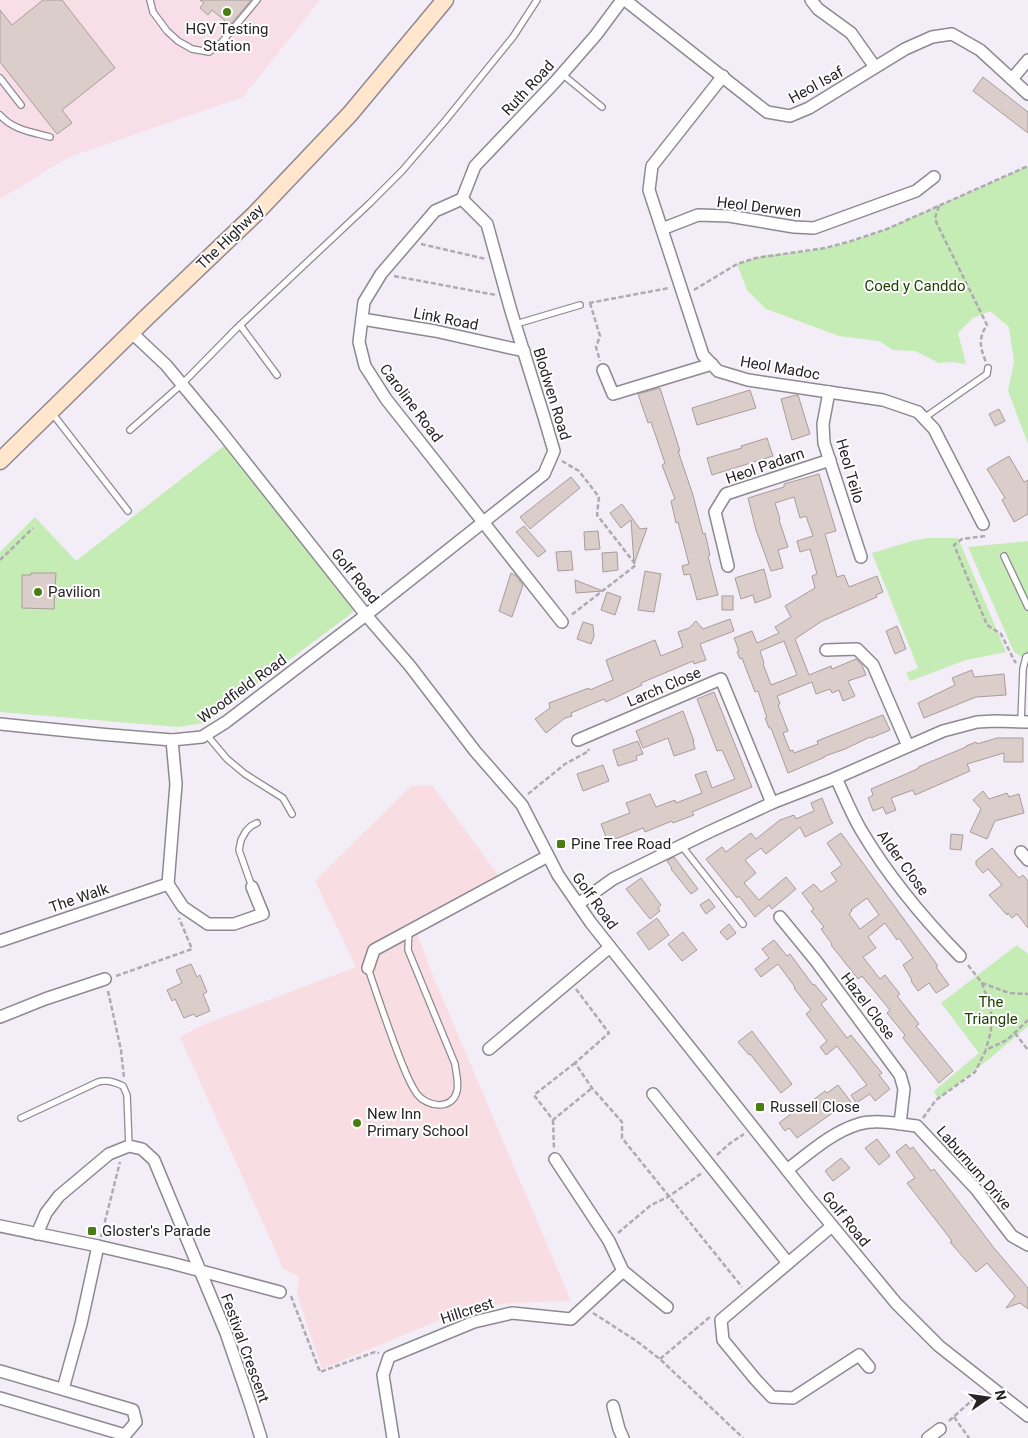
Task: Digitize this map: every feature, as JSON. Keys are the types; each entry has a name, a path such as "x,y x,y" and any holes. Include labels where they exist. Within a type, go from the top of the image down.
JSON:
{"street":[{"name":"The Highway","path":"0,461 131,332 254,215 350,114 445,0"},
{"name":"Ruth Road","path":"462,199 475,166 562,74 624,0"},
{"name":"Heol Isaf","path":"624,0 767,112 790,116 808,108 905,49 932,37 952,34 980,50 1028,94"},
{"path":"811,0 818,9 852,33 875,68"},
{"path":"1012,79 1028,60"},
{"name":"Heol Madoc","path":"723,76 652,166 648,190 703,355 718,371 748,380 883,400 918,412 934,429 983,524"},
{"name":"Heol Derwen","path":"662,229 698,215 729,216 794,227 814,228 916,191 934,177"},
{"name":"Caroline Road","path":"462,199 435,211 381,274 364,302 359,342 365,366 386,399 562,622"},
{"name":"Blodwen Road","path":"366,615 544,474 554,451 487,224 462,199"},
{"name":"Link Road","path":"362,320 435,331 524,351"},
{"name":"Golf Road","path":"131,332 166,365 182,384 366,615 410,666 475,751 519,801 558,875 578,904 610,947 832,1226 896,1303 939,1346 1028,1416"},
{"path":"603,370 613,394 712,364"},
{"name":"Heol Teilo","path":"829,392 823,424 824,443 860,557"},
{"name":"Heol Padarn","path":"728,566 715,512 726,494 830,460"},
{"name":"Woodfield Road","path":"0,724 172,740 202,737 226,722 366,615"},
{"path":"826,650 856,649 873,665 908,746"},
{"name":"Larch Close","path":"581,739 721,679 772,803"},
{"path":"578,904 613,879 681,845 772,803 836,778 943,731 977,722 1025,722"},
{"path":"172,740 176,784 168,884 183,907 208,924 234,924 263,914 252,887"},
{"name":"Alder Close","path":"836,778 860,829 891,876 936,931 960,956"},
{"path":"368,968 374,950 548,856"},
{"name":"The Walk","path":"0,941 168,884"},
{"name":"Hazel Close","path":"780,918 816,961 900,1075 904,1089 900,1124"},
{"path":"489,1049 610,947"},
{"path":"0,1016 105,979"},
{"path":"653,1094 788,1263"},
{"name":"Laburnum Drive","path":"787,1170 835,1135 860,1123 886,1122 917,1126 976,1189 1012,1236 1028,1244"},
{"path":"37,1234 46,1213 59,1196 109,1154 126,1147 142,1149 154,1160 199,1270"},
{"path":"555,1159 610,1241 622,1271 667,1307"},
{"name":"Festival Crescent","path":"0,1226 98,1246 280,1292"},
{"path":"832,1226 721,1320 723,1340 772,1397 793,1398 859,1355 868,1367"},
{"path":"63,1389 81,1324 98,1246"},
{"name":"Festival Crescent","path":"199,1270 226,1333 261,1438"},
{"name":"Hillcrest","path":"390,1357 474,1322 512,1313 571,1319 622,1271"},
{"path":"390,1357 382,1375 393,1438"},
{"path":"0,1371 133,1410 136,1422 125,1435 0,1398"},
{"path":"613,1406 623,1438"},
{"path":"928,1438 940,1429"}],"lane":[{"path":"150,0 153,12 178,41 192,49 209,52 221,43 257,0"},
{"path":"130,430 182,384 240,325 370,204 402,171 513,37 537,0"},
{"path":"562,74 602,107"},
{"path":"0,78 21,104"},
{"path":"0,115 14,127 50,138"},
{"path":"516,324 580,305"},
{"path":"240,325 277,375"},
{"path":"924,418 987,374 988,368"},
{"path":"51,412 128,511"},
{"path":"1004,556 1028,607"},
{"path":"1025,722 1022,669 1028,656"},
{"path":"206,734 227,759 244,774 283,798 292,814"},
{"path":"252,887 239,850 241,840 246,832 251,826 257,824"},
{"path":"681,845 743,924"},
{"path":"368,968 383,1016 408,1079 417,1094 426,1102 440,1106 451,1101 457,1094 458,1082 455,1064 408,950 409,930"},
{"path":"21,1118 102,1081 108,1081 123,1086 127,1095 126,1147"}],"path":[{"path":"580,305 682,291 737,264 756,258 810,251 848,242 887,229 1028,166"},
{"path":"939,206 935,218 937,224 987,326 982,332 981,345 988,368"},
{"path":"409,242 498,261"},
{"path":"381,274 508,297"},
{"path":"590,303 600,336 596,347 603,370"},
{"path":"552,455 579,471 599,497 597,515 636,565 562,622"},
{"path":"983,524 985,537 962,539 954,545 987,625 1001,634 1014,660 1022,669"},
{"path":"0,560 32,528"},
{"path":"519,801 565,764 589,751 581,739"},
{"path":"125,1090 121,1050 105,979 192,949 173,904 178,899"},
{"path":"917,1126 936,1100 975,1072 986,1050 991,1031 991,1009 982,983 960,956"},
{"path":"555,1159 553,1120 534,1095 609,1033 570,981"},
{"path":"982,983 1009,993 1028,994"},
{"path":"986,1050 1007,1040 1028,1020"},
{"path":"1015,1033 1028,1050"},
{"path":"575,1063 592,1088 622,1122 622,1138 749,1296"},
{"path":"553,1120 592,1088"},
{"path":"610,1241 651,1205 668,1197 700,1174 729,1144 753,1128"},
{"path":"98,1246 126,1147"},
{"path":"280,1292 290,1294 320,1372 375,1352 390,1357"},
{"path":"584,1307 635,1340 660,1359 743,1438"},
{"path":"660,1359 717,1311 726,1315"},
{"path":"940,1429 981,1393"},
{"path":"954,1417 969,1438"}],"shaded area":[{"path":"0,0 320,0 243,97 69,157 0,199"},
{"name":"New Inn Primary School","path":"432,785 507,887 417,933 431,971 571,1301 508,1303 464,1310 322,1369 297,1294 299,1277 283,1268 180,1037 200,1026 356,967 315,881 411,786"}],"green space":[{"name":"Coed y Canddo","path":"1028,166 1028,444 1008,391 1014,362 1009,327 990,311 973,318 958,333 966,364 953,362 939,363 915,351 893,350 879,341 839,336 766,309 747,290 737,264 766,255 809,251 843,244 879,232"},
{"path":"229,442 360,607 205,723 178,727 0,712 0,552 35,517 76,561"},
{"path":"927,538 958,538 1006,652 966,660 910,681 906,673 918,668 872,553"},
{"path":"1028,541 1028,661 1014,652 968,547"},
{"name":"The Triangle","path":"1017,945 1028,954 1028,1026 938,1099 934,1091 979,1053 941,1003"}],"building":[{"path":"43,0 62,0 115,68 62,110 72,123 57,134 0,62 0,10 12,25"},
{"name":"HGV Testing Station","path":"200,0 251,0 230,25 212,10 208,15 200,8 204,3"},
{"path":"983,77 1028,112 1028,133 973,91"},
{"path":"660,388 703,534 705,533 710,555 708,556 718,595 697,600 690,574 684,575 682,566 689,564 671,501 675,499 662,465 665,463 651,422 648,423 638,394"},
{"path":"750,390 756,408 697,425 692,408"},
{"path":"798,395 810,434 792,440 781,399"},
{"path":"999,409 1005,421 995,426 989,414"},
{"path":"767,438 773,456 712,475 707,458 742,448 741,446"},
{"path":"1009,456 1024,482 1028,480 1028,514 1014,522 1002,500 1005,498 987,469"},
{"path":"819,474 836,531 825,534 837,577 844,575 849,587 877,576 883,592 876,595 877,597 822,621 795,639 809,675 831,666 832,669 856,659 862,665 866,675 848,681 855,696 843,701 839,690 832,693 830,689 816,694 812,682 777,696 780,704 778,705 788,731 783,733 790,751 793,750 794,753 818,744 817,741 883,715 890,730 788,773 771,728 769,728 765,718 767,718 758,691 755,692 742,658 740,659 734,638 752,631 757,643 779,633 775,627 791,617 785,606 815,588 812,576 817,574 810,549 800,552 797,541 813,536 806,516 800,518 794,497 775,503 788,547 778,550 783,568 771,571 756,530 748,498 784,487 784,484","holes":["784,641 797,675 771,685 760,651"]},
{"path":"571,477 580,488 530,529 520,517"},
{"path":"622,504 640,529 647,528 634,564 631,520 621,528 610,513"},
{"path":"524,526 546,551 538,557 516,532"},
{"path":"598,531 600,549 585,550 584,532"},
{"path":"571,551 573,570 558,571 556,552"},
{"path":"617,552 618,570 603,572 602,553"},
{"path":"764,569 771,597 755,603 753,595 741,599 735,578"},
{"path":"645,571 661,574 654,612 638,610"},
{"name":"Pavilion","path":"31,573 56,573 54,609 22,608 22,575 31,575"},
{"path":"511,573 523,585 512,617 499,611"},
{"path":"575,580 603,591 576,593"},
{"path":"607,592 621,597 615,615 601,610"},
{"path":"722,596 733,596 733,610 722,610"},
{"path":"730,619 734,631 700,644 706,660 694,664 693,661 641,683 642,685 606,702 604,699 571,713 572,716 565,718 546,733 535,719 550,708 549,703 589,688 590,690 613,680 606,660 655,640 661,656 683,647 678,632 689,628 696,621 703,629"},
{"path":"583,622 593,625 594,636 591,644 577,639"},
{"path":"897,626 906,649 895,654 886,631"},
{"path":"972,670 974,677 1004,674 1006,695 976,697 924,718 918,703 955,685 952,678"},
{"path":"714,692 752,787 692,812 694,815 673,823 672,821 645,832 643,828 608,842 601,824 630,813 626,803 650,794 656,807 675,800 676,803 702,793 695,775 706,771 712,788 735,779 722,750 717,751 697,699"},
{"path":"683,711 695,749 674,756 668,738 643,748 636,731"},
{"path":"997,738 1023,738 1023,762 1004,762 1004,753 967,764 970,771 915,795 913,790 891,798 896,810 886,814 883,807 873,811 868,798 873,795 871,789 966,746"},
{"path":"638,741 643,754 636,756 637,760 618,766 613,750"},
{"path":"603,765 609,781 583,791 577,774"},
{"path":"983,791 989,799 1007,793 1009,797 1019,794 1024,813 995,821 987,839 970,832 981,809 973,800"},
{"path":"822,798 833,823 805,837 800,827 766,854 761,848 745,860 756,873 744,883 759,900 786,877 796,889 772,909 769,905 755,917 706,859 722,847 726,852 751,833 756,839 780,820 794,815 796,819 814,811 811,803"},
{"path":"841,833 938,966 936,967 949,985 936,993 929,983 918,991 903,965 913,958 899,938 897,940 885,923 868,937 876,948 863,957 880,979 885,975 900,994 897,996 919,1024 916,1026 953,1071 939,1083 903,1038 905,1035 887,1013 890,1010 862,976 858,979 831,945 821,929 824,927 811,911 814,909 802,893 814,884 821,892 837,881 831,873 842,865 827,843","holes":["867,898 879,915 860,929 849,914 851,910"]},
{"path":"951,834 963,835 961,850 950,849"},
{"path":"992,848 1019,878 1023,875 1028,881 1028,928 1017,914 1012,918 1008,913 1007,915 989,895 1002,885 988,869 983,873 976,865 976,861"},
{"path":"674,857 698,889 691,894 667,861"},
{"path":"641,878 661,905 658,908 660,911 650,919 626,889"},
{"path":"709,899 715,907 706,914 700,905"},
{"path":"657,918 669,935 649,950 637,933"},
{"path":"729,924 736,933 727,940 720,932"},
{"path":"683,932 697,950 682,961 668,944"},
{"path":"774,940 787,956 790,954 813,985 827,999 821,1004 847,1038 851,1035 882,1073 879,1075 890,1089 875,1101 870,1094 856,1103 851,1095 867,1085 837,1046 826,1055 820,1047 827,1041 806,1014 811,1010 778,964 761,977 755,969 769,958 762,949"},
{"path":"191,964 197,977 200,975 207,992 203,994 210,1011 196,1017 194,1014 184,1018 175,999 172,1001 167,990 182,983 176,970"},
{"path":"752,1031 792,1084 781,1093 738,1042"},
{"path":"838,1085 851,1102 839,1111 838,1109 797,1138 789,1128 785,1131 779,1123 825,1091 827,1093"},
{"path":"877,1139 890,1156 879,1165 865,1148"},
{"path":"906,1144 910,1149 913,1147 931,1171 934,1169 994,1248 1028,1288 1028,1309 1020,1303 1006,1308 1015,1296 987,1263 976,1272 950,1242 952,1241 907,1183 915,1178 896,1152"},
{"path":"841,1158 850,1168 833,1181 825,1171"}],"place":[{"name":"HGV Testing Station","path":"227,12"},
{"name":"Pavilion","path":"38,592"},
{"name":"Pine Tree Road","path":"561,844"},
{"name":"Russell Close","path":"760,1107"},
{"name":"New Inn Primary School","path":"357,1123"},
{"name":"Gloster's Parade","path":"92,1231"}]}
